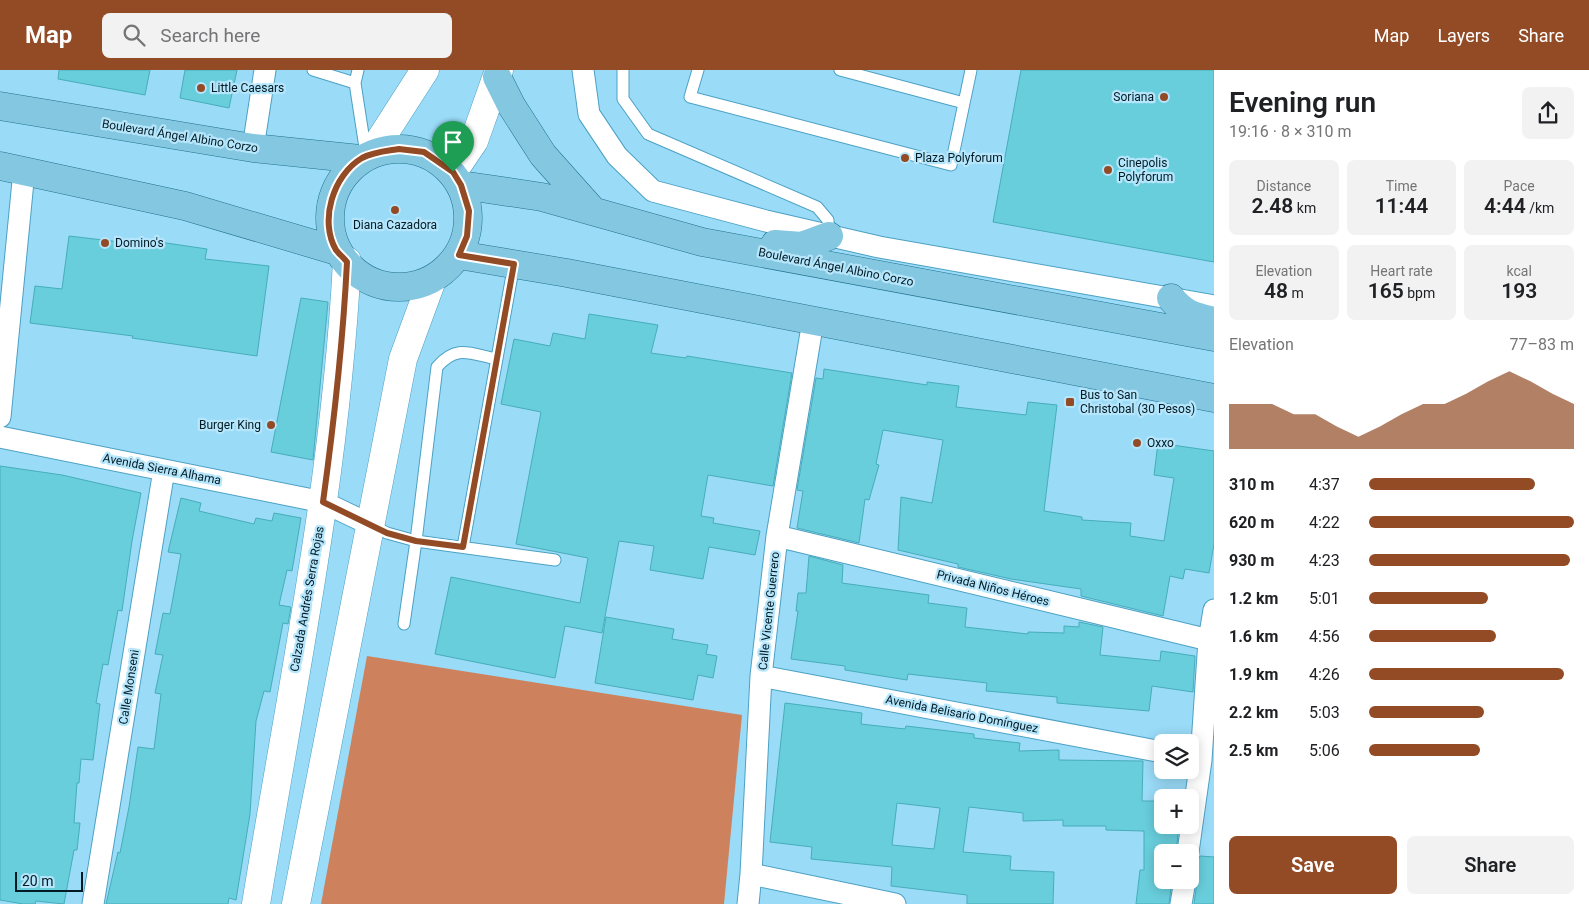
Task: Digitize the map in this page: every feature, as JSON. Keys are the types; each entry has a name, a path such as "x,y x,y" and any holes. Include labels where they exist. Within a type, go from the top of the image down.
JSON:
{"main road":[{"path":"366,156 399,149 424,152 457,179 469,211 467,236 456,260 432,280 402,288 370,282 342,256 332,240 328,215 335,189 350,167 366,156 425,70"},
{"path":"457,179 474,141 498,73"},
{"path":"498,73 511,105 543,155 593,211"},
{"name":"Boulevard Ángel Albino Corzo","path":"0,106 253,148 366,156"},
{"path":"12,169 185,206 342,256"},
{"name":"Boulevard Ángel Albino Corzo","path":"457,179 542,197 702,242 1214,337"},
{"path":"728,246 750,242 802,246 829,236"},
{"path":"459,255 1214,398"},
{"name":"Calzada Andrés Serra Rojas","path":"256,904 323,502 334,422 344,317 342,256"},
{"path":"296,904 369,524 403,359 432,280"},
{"path":"1171,298 1189,315 1214,321"}],"street":[{"path":"253,148 265,70"},
{"path":"583,70 589,114 617,156 653,190 766,221 879,247 1214,306"},
{"path":"0,416 12,169"},
{"name":"Calle Vicente Guerrero","path":"748,904 761,676 777,536 814,321"},
{"name":"Avenida Sierra Alhama","path":"0,437 323,502 369,524"},
{"name":"Calle Monseni","path":"94,904 164,470"},
{"name":"Privada Niños Héroes","path":"777,536 1209,640"},
{"path":"1189,844 1202,759 1209,640 1214,610"},
{"name":"Avenida Belisario Domínguez","path":"761,676 1154,750"},
{"path":"751,874 895,904"},
{"path":"1181,904 1183,889"}],"lane":[{"path":"313,70 355,83"},
{"path":"358,70 355,83 366,156"},
{"path":"623,70 623,99 648,134 818,207 828,220 829,236"},
{"path":"698,70 690,98 951,165 972,70"},
{"path":"840,70 964,103"},
{"path":"463,547 514,264"},
{"path":"404,624 437,367 447,355 461,352 497,360"},
{"path":"369,524 387,533 416,541 555,560"}],"shaded area":[{"path":"367,656 742,715 724,904 321,904"}],"building":[{"path":"59,70 150,70 145,95 58,79"},
{"path":"185,70 237,70 229,108 180,98"},
{"name":"Cinepolis Polyforum","path":"1021,70 1214,70 1214,262 993,222"},
{"path":"69,236 146,245 146,240 207,249 205,259 269,266 257,356 132,338 133,336 30,323 35,286 62,289"},
{"path":"301,298 328,302 313,460 271,452"},
{"path":"589,314 658,325 651,353 686,358 687,356 792,373 773,486 708,475 701,516 714,518 713,523 760,531 755,555 709,547 703,579 650,570 654,546 619,541 602,633 565,626 555,678 435,654 451,577 580,603 588,558 516,544 541,412 501,404 514,339 550,346 553,333 585,339"},
{"path":"824,369 927,385 927,382 959,386 956,407 1026,415 1028,402 1057,405 1044,511 1082,517 1082,520 1131,523 1130,536 1164,541 1174,478 1154,475 1158,443 1214,451 1214,544 1209,573 1185,569 1183,579 1170,576 1163,616 1081,596 1081,589 1011,579 958,567 958,564 898,550 901,497 932,503 943,440 883,430 876,464 879,465 869,500 865,499 859,543 797,528 803,491 797,490 816,378 823,379"},
{"path":"0,466 62,475 141,493 122,611 118,610 108,665 103,664 96,703 100,704 93,760 81,759 74,823 80,823 77,850 74,850 64,904 36,901 35,904 23,904 0,900"},
{"path":"181,498 201,503 199,511 254,524 256,518 272,521 274,513 301,518 292,571 287,570 279,605 291,607 288,624 283,623 270,692 264,691 256,721 250,814 236,900 229,898 228,904 106,904 118,852 120,853 138,747 154,749 161,694 155,693 163,655 155,654 163,613 170,614 181,554 168,552"},
{"path":"809,556 843,565 842,583 929,595 928,603 967,608 965,627 1028,634 1028,632 1064,633 1064,626 1079,627 1079,622 1103,627 1100,655 1160,661 1161,651 1195,656 1193,692 1152,686 1149,711 1057,703 1057,697 986,691 987,683 908,674 907,680 845,670 845,666 791,659 798,611 796,611 798,593 806,593"},
{"path":"606,617 674,629 672,639 708,645 706,654 717,656 713,678 698,675 693,700 595,683"},
{"path":"785,703 862,713 861,724 905,729 906,726 974,734 974,738 1020,743 1019,751 1059,750 1059,760 1143,761 1142,801 1154,801 1154,834 1178,834 1177,844 1154,844 1154,889 1171,889 1169,904 1136,904 1140,870 1144,870 1144,831 1106,830 1106,826 1063,826 1063,820 1023,821 1023,813 969,807 963,852 1011,856 1010,870 1054,872 1053,904 967,904 967,895 891,886 892,867 811,859 812,847 770,842","holes":["897,803 940,808 934,849 892,845"]},
{"path":"1200,856 1214,857 1214,904 1194,904 1196,889 1199,889"}],"place":[{"name":"Little Caesars","path":"201,88"},
{"name":"Soriana","path":"1164,97"},
{"name":"Plaza Polyforum","path":"905,158"},
{"name":"Cinepolis Polyforum","path":"1108,170"},
{"name":"Diana Cazadora","path":"395,210"},
{"name":"Domino's","path":"105,243"},
{"name":"Bus to San Christobal (30 Pesos)","path":"1070,402"},
{"name":"Burger King","path":"271,425"},
{"name":"Oxxo","path":"1137,443"}],"route":[{"path":"399,149 424,152 453,172 461,185 469,211 467,236 459,255 514,264 463,547 416,541 387,533 323,502 334,422 347,262 337,251 332,240 328,215 335,189 350,167 360,159 371,154 399,149"}]}
